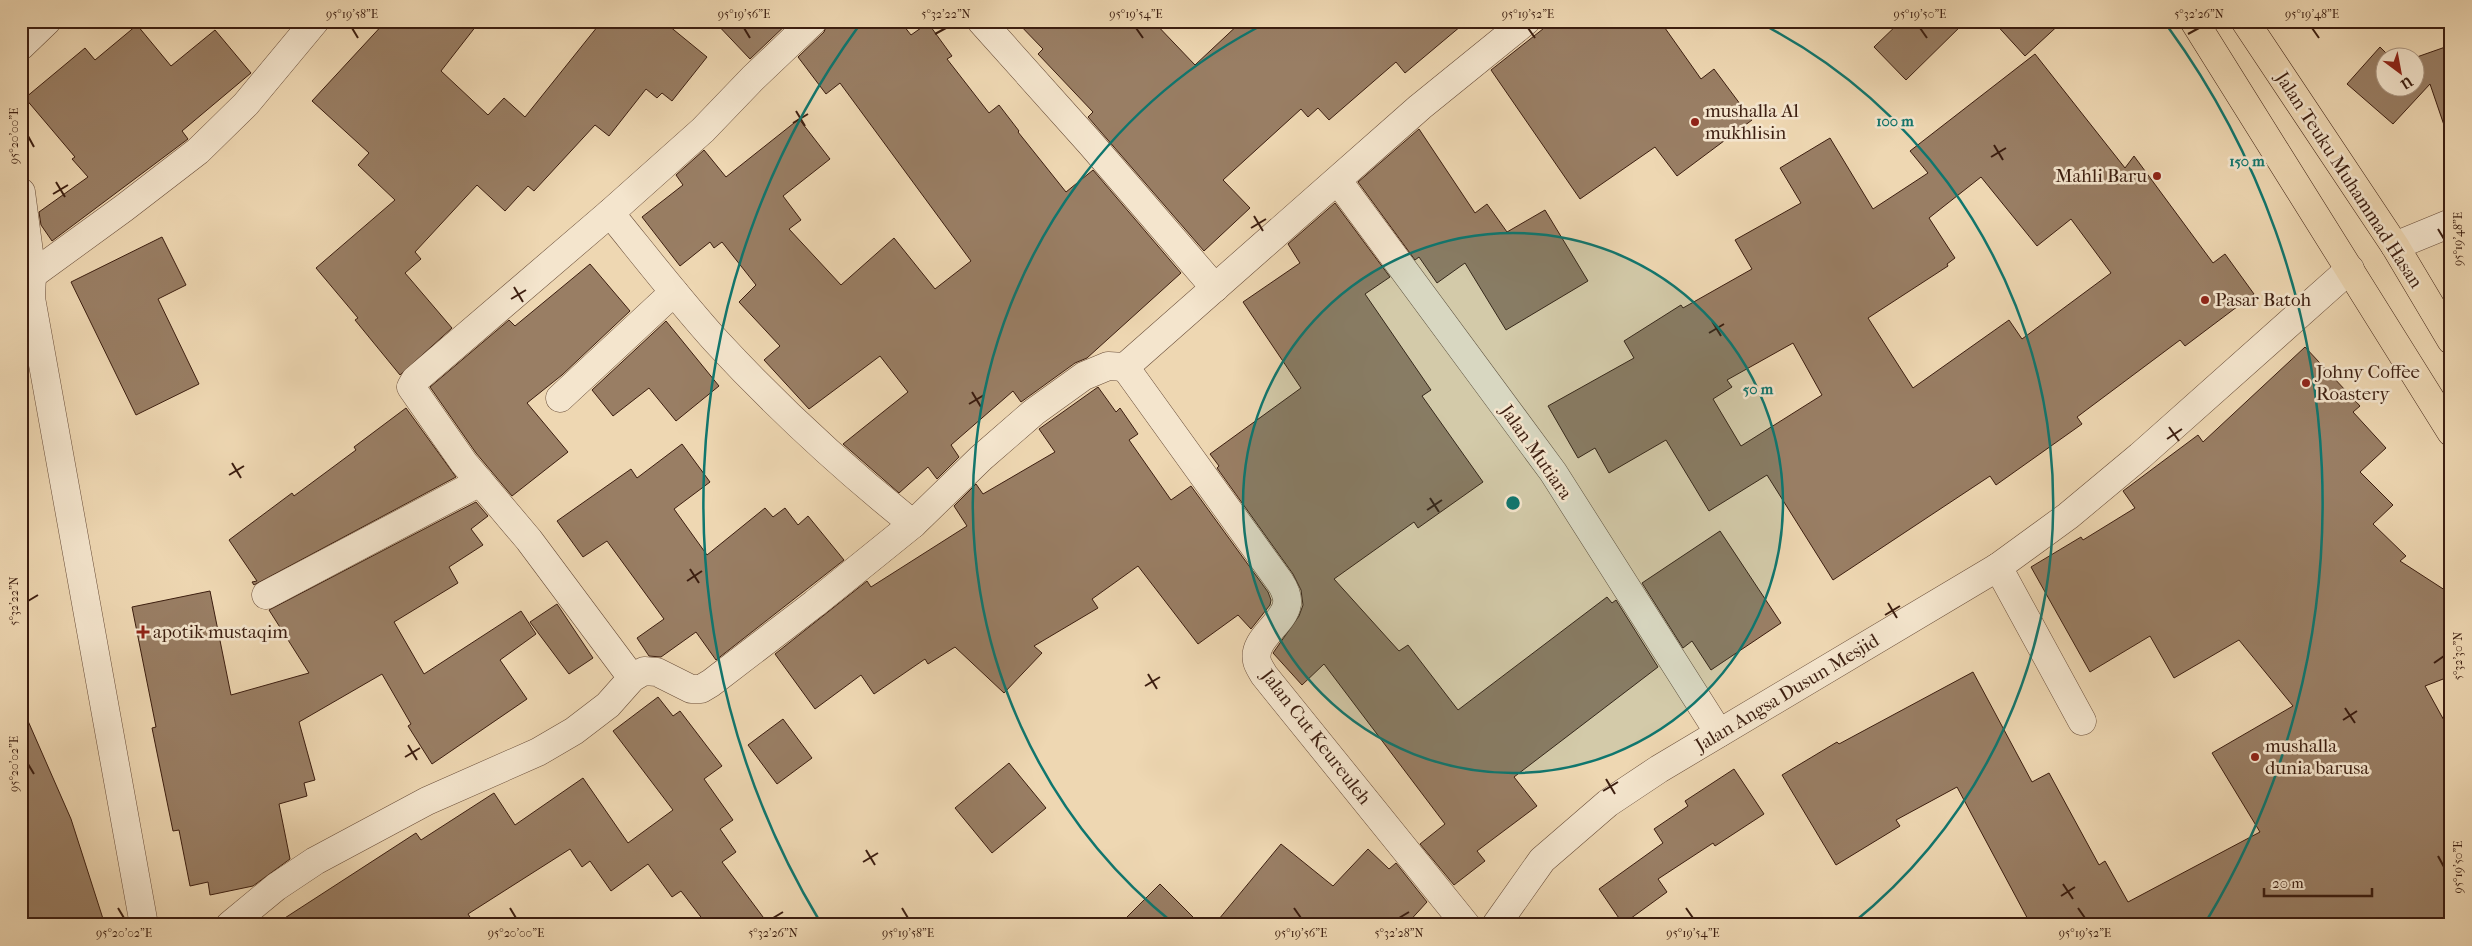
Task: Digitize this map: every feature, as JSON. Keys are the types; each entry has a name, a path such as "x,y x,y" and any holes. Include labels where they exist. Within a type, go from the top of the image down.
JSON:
{"highway":[{"path":"2194,21 2451,432"},
{"name":"Jalan Teuku Muhammad Hasan","path":"2245,21 2395,246 2451,340"}],"street":[{"path":"21,46 47,21"},
{"path":"28,292 117,214 198,151 246,104 315,21"},
{"path":"632,678 529,540 464,463 412,386 415,380 610,213 703,130 753,78 814,21"},
{"path":"981,21 1091,144 1215,288"},
{"path":"230,925 276,887 315,861 427,801 538,752 574,731 608,705 632,678 644,671 657,672 691,689 701,689 806,610 913,524 981,458 1034,412 1084,376 1108,366 1125,367 1420,107 1526,21"},
{"name":"Jalan Mutiara","path":"1338,181 1553,472 1719,733"},
{"path":"21,192 28,292 144,925"},
{"path":"610,213 716,341 781,409 872,491 913,524"},
{"path":"2395,246 2451,223"},
{"name":"Jalan Angsa Dusun Mesjid","path":"1496,925 1542,860 1608,802 1719,733 1998,567 2068,516 2140,456 2350,269"},
{"path":"560,398 674,292"},
{"name":"Jalan Cut Keureuleh","path":"1125,367 1286,593 1287,604 1258,650 1257,661 1264,675 1466,925"},
{"path":"266,595 480,482"},
{"path":"1998,567 2082,721"}],"building":[{"path":"386,21 480,21 441,71 488,115 504,98 525,117 602,21 663,21 707,57 672,101 662,93 657,98 646,89 609,136 595,125 534,191 528,186 505,211 477,185 415,252 421,259 405,273 452,328 400,375 355,320 358,318 316,268 395,200 358,165 369,153 312,101"},
{"path":"714,21 790,21 750,59"},
{"path":"828,21 900,21 911,35 928,23 952,56 947,59 989,113 999,105 1066,192 1093,170 1181,273 1087,358 1075,363 1021,402 1013,391 951,445 959,457 937,479 928,467 899,493 843,444 908,392 880,356 809,409 764,360 780,346 739,302 756,285 722,242 714,248 710,242 680,266 642,217 683,185 676,175 704,150 726,177 799,119 830,159 783,196 801,220 789,229 841,285 894,238 935,289 971,261 840,83 826,94 798,57 824,32"},
{"path":"1016,21 1153,21 1195,65 1242,21 1467,21 1405,73 1396,62 1329,120 1318,108 1308,117 1301,109 1223,180 1250,208 1204,251 1088,117 1093,112 1038,54 1043,49"},
{"path":"1553,21 1660,21 1701,79 1714,69 1752,120 1677,176 1655,147 1580,199 1491,70"},
{"path":"1901,21 1966,21 1906,80 1874,47"},
{"path":"1993,21 2063,21 2025,56"},
{"path":"137,25 171,66 215,30 251,73 182,131 188,139 52,241 41,225 39,212 88,177 72,159 75,157 25,98 85,48 95,60"},
{"path":"2451,45 2451,130 2446,131 2430,84 2424,90 2424,54"},
{"path":"2035,54 2125,168 2134,156 2213,263 2225,254 2254,294 2185,346 2180,340 2077,417 2082,424 1996,485 1990,476 1833,580 1767,475 1709,511 1666,440 1609,473 1595,448 1578,458 1548,406 1634,358 1624,341 1681,305 1683,308 1752,269 1735,240 1801,203 1780,168 1830,138 1873,209 1928,173 1910,151","holes":["1981,177 2037,246 2071,219 2111,273 2022,339 2009,320 1913,388 1868,318 1948,266 1947,264 1955,258 1929,218","1793,343 1822,395 1741,446 1713,399 1732,387 1727,380"]},
{"path":"2374,54 2374,98 2417,98 2393,124 2347,84"},
{"path":"1419,129 1475,213 1487,204 1507,232 1545,210 1588,281 1506,330 1465,263 1437,283 1419,257 1415,260 1358,182"},
{"path":"1335,203 1390,277 1365,294 1431,390 1422,396 1483,482 1418,528 1414,522 1334,579 1399,651 1408,645 1458,710 1607,597 1612,603 1616,600 1658,667 1514,777 1537,806 1477,851 1485,861 1454,885 1420,844 1445,824 1324,664 1302,685 1273,653 1299,616 1303,605 1301,590 1293,574 1217,468 1219,466 1210,454 1301,388 1243,302 1300,263 1288,244"},
{"path":"162,237 186,285 158,299 199,384 136,415 71,282"},
{"path":"590,264 630,311 562,375 527,403 568,452 512,496 476,453 430,387 509,320 515,326"},
{"path":"666,321 719,386 676,421 649,388 613,416 592,390"},
{"path":"2305,347 2360,406 2353,412 2386,448 2360,472 2393,505 2373,524 2406,556 2400,561 2451,594 2451,676 2425,686 2451,733 2451,925 2031,925 1957,787 1896,820 1900,826 1836,865 1782,775 1837,742 1839,744 1973,672 2032,782 2049,773 2099,865 2105,861 2128,902 2260,832 2212,753 2293,706 2239,640 2174,678 2150,636 2090,672 2031,567 2081,537 2083,540 2135,508 2123,491 2198,435 2203,442"},
{"path":"1098,387 1116,412 1120,408 1138,434 1129,440 1171,500 1191,486 1268,592 1271,600 1270,605 1251,629 1238,615 1198,644 1138,566 1092,599 1098,608 1034,646 1042,653 1004,693 955,647 928,664 925,659 874,694 861,675 815,709 775,654 867,581 871,587 967,526 954,506 976,484 983,494 1055,452 1039,429"},
{"path":"406,408 456,477 254,585 252,582 257,581 229,540 292,493 294,496 356,450 354,447"},
{"path":"682,444 710,482 674,509 707,555 765,508 773,517 785,508 798,525 808,516 844,560 716,660 696,632 661,657 649,656 637,638 664,619 607,541 583,557 557,521 631,469 637,478"},
{"path":"476,502 488,516 471,529 483,545 449,567 458,583 394,622 424,674 521,611 536,634 500,660 527,699 432,764 408,726 411,724 382,674 299,722 315,780 304,783 307,796 279,804 290,859 253,886 210,895 208,882 190,886 179,830 173,831 152,728 156,727 132,607 210,591 231,695 309,673 269,610"},
{"path":"1720,531 1781,623 1711,670 1692,641 1683,648 1642,583"},
{"path":"557,604 593,658 569,674 530,622"},
{"path":"658,697 673,716 680,711 722,766 704,779 733,820 720,829 736,852 722,862 769,925 707,925 681,891 672,897 648,864 611,891 590,861 582,867 570,849 468,914 475,925 274,925 416,833 421,840 494,793 515,825 583,778 628,843 673,810 613,731"},
{"path":"21,705 71,819 105,925 21,925"},
{"path":"783,719 812,758 777,784 748,745"},
{"path":"1009,763 1046,808 992,853 955,808"},
{"path":"1734,769 1764,814 1715,846 1713,843 1658,879 1667,892 1623,924 1599,889 1663,843 1654,829 1688,806 1685,801"},
{"path":"1281,844 1333,886 1368,849 1389,869 1396,863 1427,902 1406,925 1214,925"},
{"path":"1160,884 1201,925 1119,925"}],"place":[{"name":"mushalla Al mukhlisin","path":"1695,122"},
{"name":"Mahli Baru","path":"2157,176"},
{"name":"Pasar Batoh","path":"2205,300"},
{"name":"Johny Coffee Roastery","path":"2306,383"},
{"name":"apotik mustaqim","path":"143,632"},
{"name":"mushalla dunia barusa","path":"2255,757"}]}
